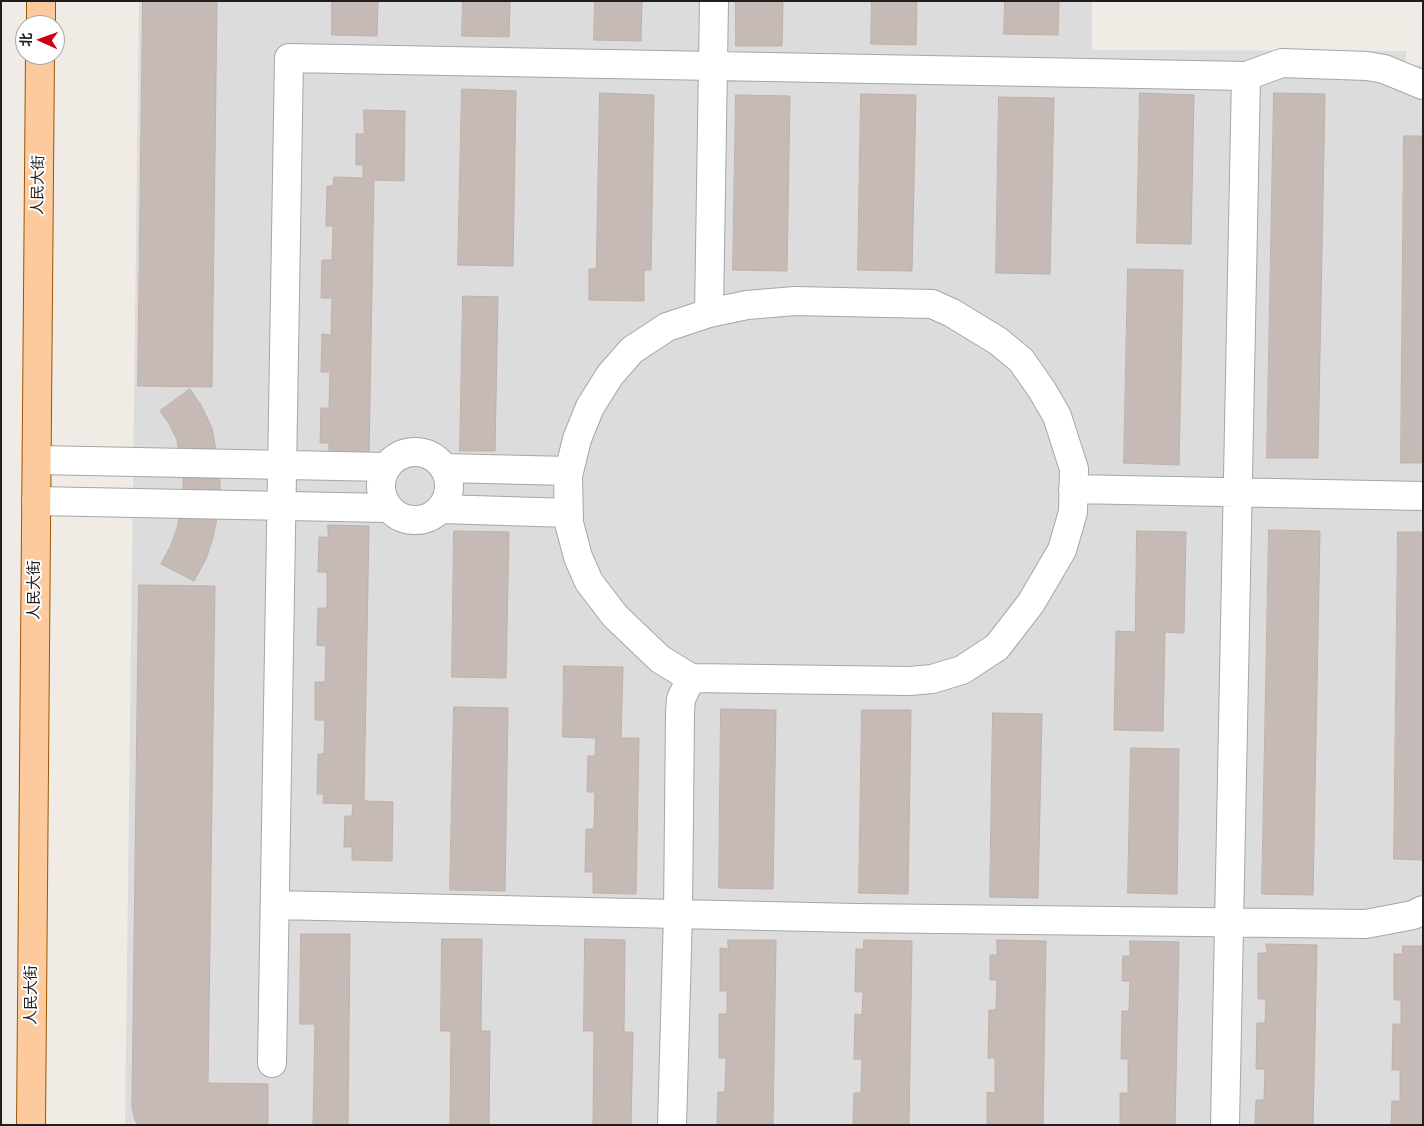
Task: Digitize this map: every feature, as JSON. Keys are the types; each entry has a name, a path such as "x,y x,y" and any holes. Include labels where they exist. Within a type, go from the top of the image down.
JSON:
{"main road":[{"path":"41,1 41,15"},
{"name":"人民大街","path":"31,1125 40,65"}],"lane":[{"path":"709,313 714,1"},
{"path":"272,1063 289,58 1246,76 1282,63 1367,66 1384,70 1423,85"},
{"path":"1225,1125 1246,76"},
{"path":"795,301 932,304 952,313 998,341 1021,360 1057,416 1074,469 1073,512 1062,550 1032,603 997,647 962,670 932,679 910,681 691,678 660,659 615,616 589,582 578,557 569,523 568,476 577,439 590,407 610,375 632,350 667,327 709,313 747,305 795,301"},
{"path":"417,452 432,456 444,468 449,480 449,492 446,503 429,518 418,521 406,520 395,516 388,508 382,496 380,485 383,473 398,456 417,452"},
{"path":"37,460 387,467"},
{"path":"444,468 569,471"},
{"path":"1073,489 1423,496"},
{"path":"36,501 388,508"},
{"path":"441,509 568,513"},
{"path":"672,1125 678,914 680,714 681,699 691,678"},
{"path":"275,905 678,914 1366,924 1413,915 1423,910"}],"shaded area":[{"path":"139,1 1092,1 1092,50 1406,51 1406,65 1423,65 1423,1125 125,1125"}],"building":[{"path":"143,1 217,1 212,387 138,386"},
{"path":"332,1 378,1 377,36 332,35"},
{"path":"463,1 510,1 509,37 462,36"},
{"path":"595,1 642,1 641,41 594,40"},
{"path":"736,1 783,1 782,46 736,46"},
{"path":"872,1 917,1 916,45 871,44"},
{"path":"1005,1 1059,1 1058,35 1004,34"},
{"path":"462,89 516,91 513,266 458,265"},
{"path":"600,93 654,95 651,270 644,270 644,301 589,300 589,269 596,269"},
{"path":"1140,93 1194,95 1191,244 1137,243"},
{"path":"1274,93 1325,94 1318,458 1267,458"},
{"path":"861,94 916,95 912,271 858,270"},
{"path":"736,95 790,96 787,271 733,270"},
{"path":"999,97 1054,98 1050,274 996,273"},
{"path":"364,110 405,111 404,181 374,180 369,455 329,455 329,443 320,443 321,408 329,408 330,372 321,372 322,334 331,335 332,298 321,298 322,260 332,260 333,226 326,226 327,186 333,186 334,177 363,178 363,165 356,165 356,134 364,134"},
{"path":"1404,136 1423,136 1423,463 1401,463"},
{"path":"1128,269 1183,270 1179,465 1124,463"},
{"path":"463,296 498,297 495,451 460,451"},
{"path":"190,389 201,405 212,428 220,473 220,503 213,538 206,559 194,581 161,564 177,528 183,499 183,475 177,440 160,411"},
{"path":"328,525 369,526 364,801 393,802 392,861 352,860 352,847 344,847 345,816 352,816 353,804 323,803 324,794 317,794 318,754 324,754 325,720 315,720 315,682 325,682 326,646 317,645 318,608 327,608 327,572 318,572 319,537 328,537"},
{"path":"1269,530 1320,531 1313,895 1262,894"},
{"path":"454,531 509,532 506,678 452,677"},
{"path":"1137,531 1186,532 1184,633 1165,632 1163,731 1114,730 1116,631 1135,632"},
{"path":"1398,532 1423,532 1423,860 1394,859"},
{"path":"139,585 215,586 208,1083 268,1084 268,1125 138,1125 135,1120 132,1107"},
{"path":"564,666 623,667 621,738 639,738 636,894 593,893 593,872 585,872 586,829 594,829 595,792 587,792 588,756 595,756 596,738 563,737"},
{"path":"454,707 508,708 505,891 450,890"},
{"path":"721,709 776,710 773,889 719,888"},
{"path":"862,710 911,710 908,894 859,893"},
{"path":"993,713 1042,714 1038,898 990,897"},
{"path":"1131,748 1179,749 1177,894 1128,893"},
{"path":"301,934 350,934 348,1125 313,1125 315,1024 300,1024"},
{"path":"442,939 482,939 481,1031 490,1031 489,1125 450,1125 451,1031 441,1031"},
{"path":"585,939 625,940 624,1032 633,1032 631,1125 593,1125 594,1031 584,1031"},
{"path":"728,940 776,940 773,1125 717,1125 718,1092 725,1092 726,1058 719,1058 719,1014 727,1014 727,991 720,991 720,948 728,949"},
{"path":"864,940 912,941 909,1125 853,1125 854,1093 861,1093 862,1059 854,1059 855,1014 862,1015 863,992 855,992 856,949 863,949"},
{"path":"997,940 1046,941 1043,1125 987,1125 987,1092 995,1093 995,1058 988,1058 989,1010 996,1010 997,980 990,980 990,955 997,955"},
{"path":"1130,941 1179,942 1175,1125 1120,1125 1120,1093 1128,1093 1128,1059 1121,1059 1122,1011 1129,1011 1130,981 1122,981 1123,956 1130,956"},
{"path":"1266,944 1317,945 1313,1125 1255,1125 1256,1100 1264,1100 1265,1069 1256,1069 1257,1023 1265,1023 1266,999 1258,999 1258,953 1267,953"},
{"path":"1403,946 1423,946 1423,1125 1391,1125 1392,1101 1400,1101 1400,1070 1392,1070 1393,1024 1401,1024 1401,1000 1394,1000 1394,954 1402,954"}]}
